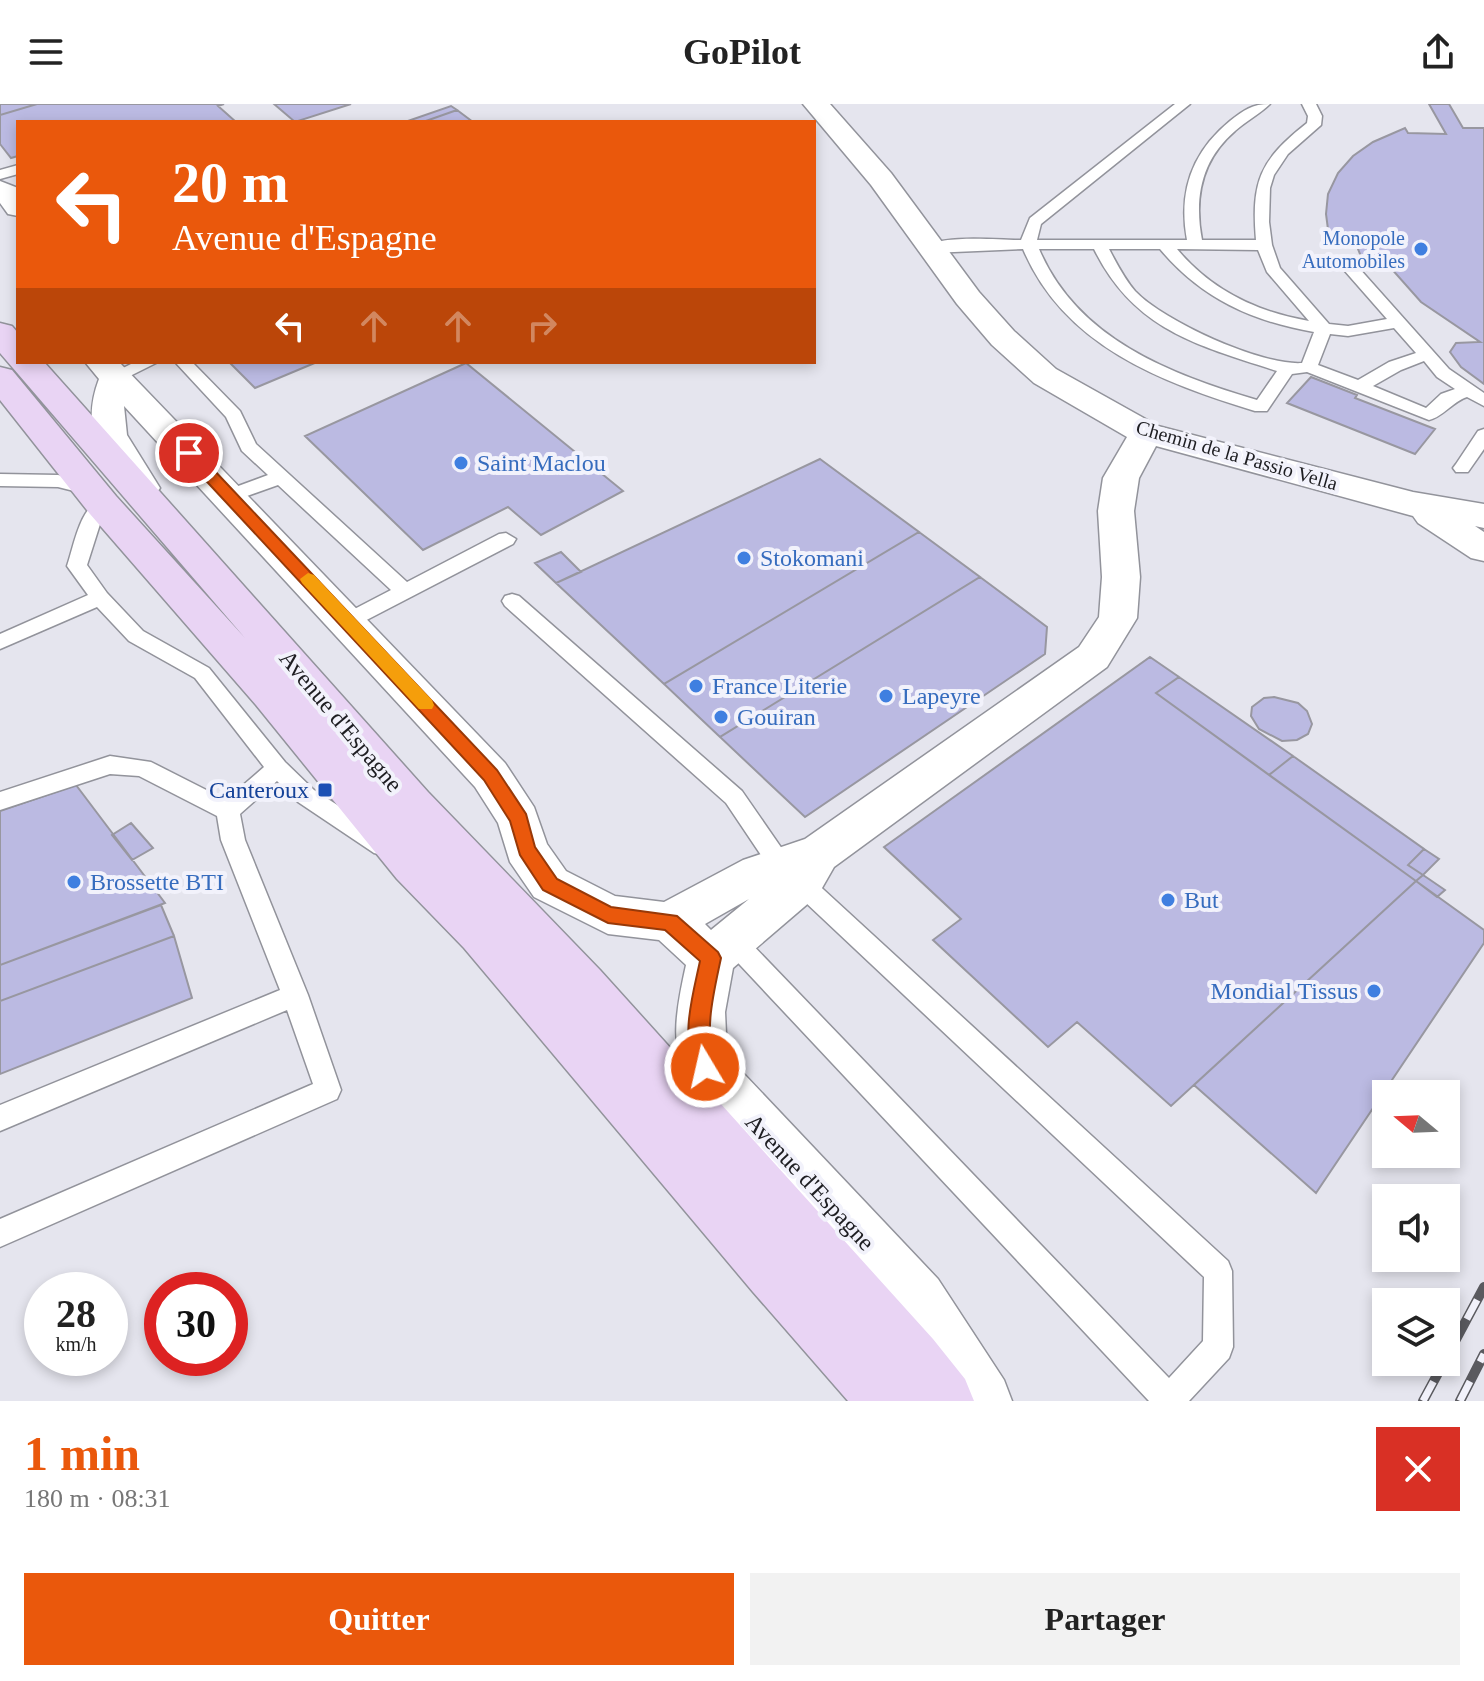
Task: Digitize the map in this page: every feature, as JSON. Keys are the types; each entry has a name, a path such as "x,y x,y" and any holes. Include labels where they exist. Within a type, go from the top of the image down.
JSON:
{"main road":[{"path":"0,333 16,351"},
{"name":"Avenue d'Espagne","path":"28,364 154,505 412,805 623,1032 912,1360 943,1401"},
{"name":"Avenue d'Espagne","path":"0,377 97,497 271,694 414,865 481,933 773,1272 889,1401"}],"street":[{"name":"Chemin de la Passio Vella","path":"816,104 881,179 1003,338 1045,376 1146,433 1413,504 1484,516"},
{"path":"5,174 8,194 16,208"},
{"path":"154,505 117,452 107,424 105,403 123,367 229,496 490,775 519,819 526,849 550,884 608,915 670,922 722,950 800,866 1093,657 1118,618 1121,577 1116,511 1121,478 1146,433"},
{"name":"Chemin de la Passio Vella","path":"1413,504 1484,549"},
{"path":"670,922 743,879 800,866"},
{"name":"Avenue d'Espagne","path":"722,950 699,1013 698,1043 705,1067 918,1299 983,1401"}],"lane":[{"path":"1183,104 1035,221 1028,231 1028,244 1047,281 1076,315 1112,347 1153,370 1198,389 1261,407 1287,369"},
{"path":"1195,245 1191,229 1191,196 1199,167 1216,138 1238,119 1263,104"},
{"path":"1309,104 1315,116 1314,125 1281,149 1268,167 1261,190 1264,245 1273,269 1324,329"},
{"path":"931,248 970,244 1264,245"},
{"path":"1099,244 1117,279 1141,303 1175,327 1207,342 1287,369 1309,367 1429,415 1447,398 1467,391"},
{"path":"1165,245 1183,270 1239,307 1287,323 1348,331 1398,322"},
{"path":"1352,270 1425,355 1467,391 1484,401"},
{"path":"1309,367 1324,329"},
{"path":"1359,387 1395,366 1425,355"},
{"path":"185,364 234,415 248,447 405,592"},
{"path":"1462,468 1484,435"},
{"path":"229,496 279,478"},
{"path":"0,480 58,481 97,497"},
{"name":"Avenue d'Espagne","path":"97,497 77,566 100,598 136,636 202,673 277,768 306,796 414,865"},
{"path":"348,621 506,539"},
{"path":"0,642 100,598"},
{"path":"512,601 734,797 800,866 1218,1271 1218,1347 1169,1400 722,950"},
{"path":"0,801 110,765 143,768 228,811"},
{"path":"228,811 277,768"},
{"path":"0,1233 328,1090 295,995 233,840 228,811"},
{"path":"0,1118 295,995"}],"building":[{"path":"0,104 37,104 0,115"},
{"path":"37,104 224,104 218,106 234,120 16,120 16,157 11,158 0,144 0,115"},
{"path":"274,104 351,104 301,120 293,120"},
{"name":"Monopole Automobiles","path":"1429,104 1449,104 1463,128 1484,128 1484,384 1461,367 1450,352 1456,343 1480,342 1421,302 1382,258 1362,259 1354,239 1372,238 1329,237 1326,214 1328,194 1338,173 1353,156 1373,142 1405,128 1408,133 1446,134"},
{"path":"451,106 457,110 429,120 411,120"},
{"path":"457,110 470,120 429,120"},
{"path":"231,364 312,364 255,388"},
{"name":"Saint Maclou","path":"467,364 623,491 541,535 508,507 423,550 305,436"},
{"path":"1311,377 1435,429 1415,454 1287,403"},
{"name":"Stokomani","path":"820,459 919,532 664,684 556,583"},
{"path":"919,532 980,577 720,737 664,684"},
{"path":"561,552 581,572 556,583 535,563"},
{"name":"Lapeyre","path":"980,577 1047,627 1045,654 805,817 720,737"},
{"name":"But","path":"1150,657 1179,677 1156,693 1416,881 1171,1106 1077,1022 1048,1047 933,940 961,919 884,847"},
{"path":"1179,677 1293,756 1269,775 1156,693"},
{"path":"1274,697 1298,703 1307,711 1312,724 1308,734 1297,740 1282,741 1259,729 1251,716 1252,707 1264,698"},
{"path":"1293,756 1424,849 1408,865 1423,875 1416,881 1269,775"},
{"name":"Brossette BTI","path":"76,785 165,903 0,965 0,811"},
{"path":"131,823 153,848 132,860 112,835"},
{"path":"1424,849 1439,859 1423,875 1408,865"},
{"path":"1423,875 1445,890 1437,897 1416,881"},
{"name":"Mondial Tissus","path":"1416,881 1484,930 1484,943 1392,1080 1372,1080 1372,1110 1316,1193 1194,1085"},
{"path":"161,905 174,936 0,1001 0,965"},
{"path":"174,936 192,998 0,1074 0,1001"}],"railway":[{"path":"1460,1332 1484,1287"},
{"path":"1460,1401 1484,1354"},
{"path":"1423,1401 1436,1376"}],"slow traffic":[{"path":"308,579 425,705"}],"place":[{"name":"Monopole Automobiles","path":"1421,249"},
{"name":"Saint Maclou","path":"461,463"},
{"name":"Stokomani","path":"744,558"},
{"name":"France Literie","path":"696,686"},
{"name":"Lapeyre","path":"886,696"},
{"name":"Gouiran","path":"721,717"},
{"name":"Canteroux","path":"325,790"},
{"name":"Brossette BTI","path":"74,882"},
{"name":"But","path":"1168,900"},
{"name":"Mondial Tissus","path":"1374,991"}],"route":[{"path":"189,453 490,775 519,819 526,849 550,884 608,915 670,922 711,958 699,1013 698,1043 705,1067"}]}
